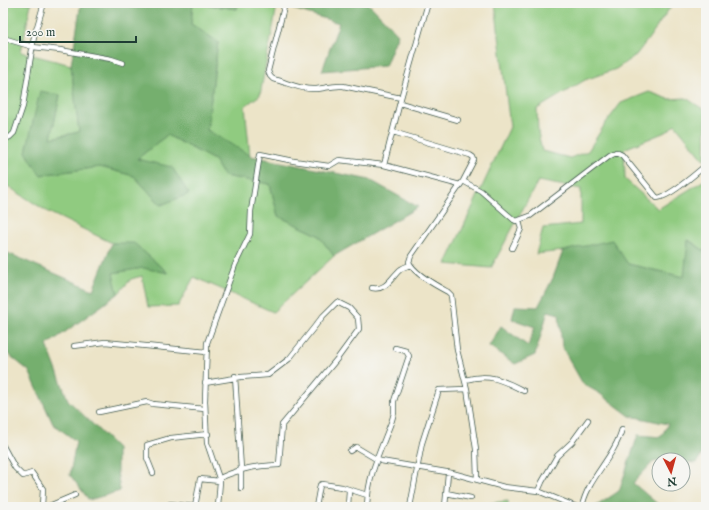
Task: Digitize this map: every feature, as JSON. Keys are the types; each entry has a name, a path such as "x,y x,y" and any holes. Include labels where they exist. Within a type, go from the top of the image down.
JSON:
{"street":[{"path":"3,139 12,135 23,106 33,47 44,3"},
{"path":"285,3 268,71 273,79 313,89 333,85 342,86 400,101 458,120"},
{"path":"384,165 400,101 428,3"},
{"path":"3,38 33,47 111,59 123,63"},
{"path":"392,132 474,157 474,160 462,183 411,256 409,262 410,265 427,279 450,293 457,350 467,389 476,449 477,479"},
{"path":"218,507 221,479 207,443 205,409 207,343 235,265 250,234 251,211 260,154 294,162 329,166 339,160 384,165 462,183 481,191 514,220 519,221 530,216 616,152 622,155 657,198 669,193 706,165"},
{"path":"512,248 521,229 519,221"},
{"path":"372,288 381,288 394,278 400,270 410,265"},
{"path":"170,504 195,507 200,479 221,479 241,469 279,465 282,425 337,359 359,329 358,318 349,308 337,302 323,316 289,359 268,375 235,377 206,383"},
{"path":"74,346 105,342 207,352"},
{"path":"367,507 367,495 372,471 392,420 394,413 394,401 409,356 406,351 395,348"},
{"path":"465,380 488,376 524,391"},
{"path":"235,377 241,488"},
{"path":"410,507 422,443 439,390 467,389"},
{"path":"99,412 147,402 153,404 205,409"},
{"path":"538,491 557,456 570,444 588,420"},
{"path":"582,507 587,492 611,454 622,429"},
{"path":"153,473 147,458 147,446 171,438 207,434"},
{"path":"3,446 15,468 24,476 32,473 43,489 41,506 49,506 75,495"},
{"path":"350,451 354,447 376,459 477,479 504,487 538,491 577,507"},
{"path":"445,507 448,473"},
{"path":"316,507 321,484 332,485 367,495"},
{"path":"348,507 349,490"},
{"path":"446,493 471,498"}],"green space":[{"path":"3,3 31,3 21,52 71,65 79,132 51,138 60,95 40,175 100,167 134,176 161,205 189,193 137,159 167,135 214,160 224,176 270,184 278,216 318,235 334,256 273,312 194,277 178,306 148,307 142,276 131,279 118,294 112,273 143,268 167,272 134,244 112,243 48,212 6,185 3,181"},
{"path":"81,3 193,3 191,24 218,42 207,130 251,156 370,180 418,207 334,256 318,235 278,216 270,184 224,176 214,160 167,135 137,159 172,167 189,194 161,205 134,176 100,167 40,175 26,152 40,91 60,95 51,138 79,132 71,65"},
{"path":"193,3 237,9 238,3 275,3 276,11 260,95 245,106 250,156 207,130 218,42 191,24"},
{"path":"193,3 238,3 237,9"},
{"path":"293,3 368,3 398,34 385,66 322,71 339,23 293,9"},
{"path":"495,3 679,3 671,6 636,55 616,69 585,80 537,109 538,132 542,151 570,158 588,151 605,124 621,103 649,92 669,99 686,98 706,111 705,161 675,124 668,131 624,149 625,179 658,209 706,179 706,252 689,240 684,277 563,251 536,254 543,228 581,224 581,189 538,181 491,268 446,264 510,127"},
{"path":"612,240 628,264 684,277 688,240 706,252 706,449 696,463 691,463 691,452 651,452 651,464 633,483 660,506 702,507 595,507 619,491 638,435 661,437 668,424 630,416 599,393 583,384 562,347 559,314 548,311 535,355 515,364 489,346 501,326 528,346 535,327 512,319 515,306 538,307 553,278 563,251"},
{"path":"112,243 134,243 168,273 143,268 113,273 118,294 47,345 68,400 117,448 117,472 120,491 89,500 70,475 76,441 53,424 29,371 3,350 3,251 93,290"},
{"path":"508,501 508,507 491,507 491,503"}]}
